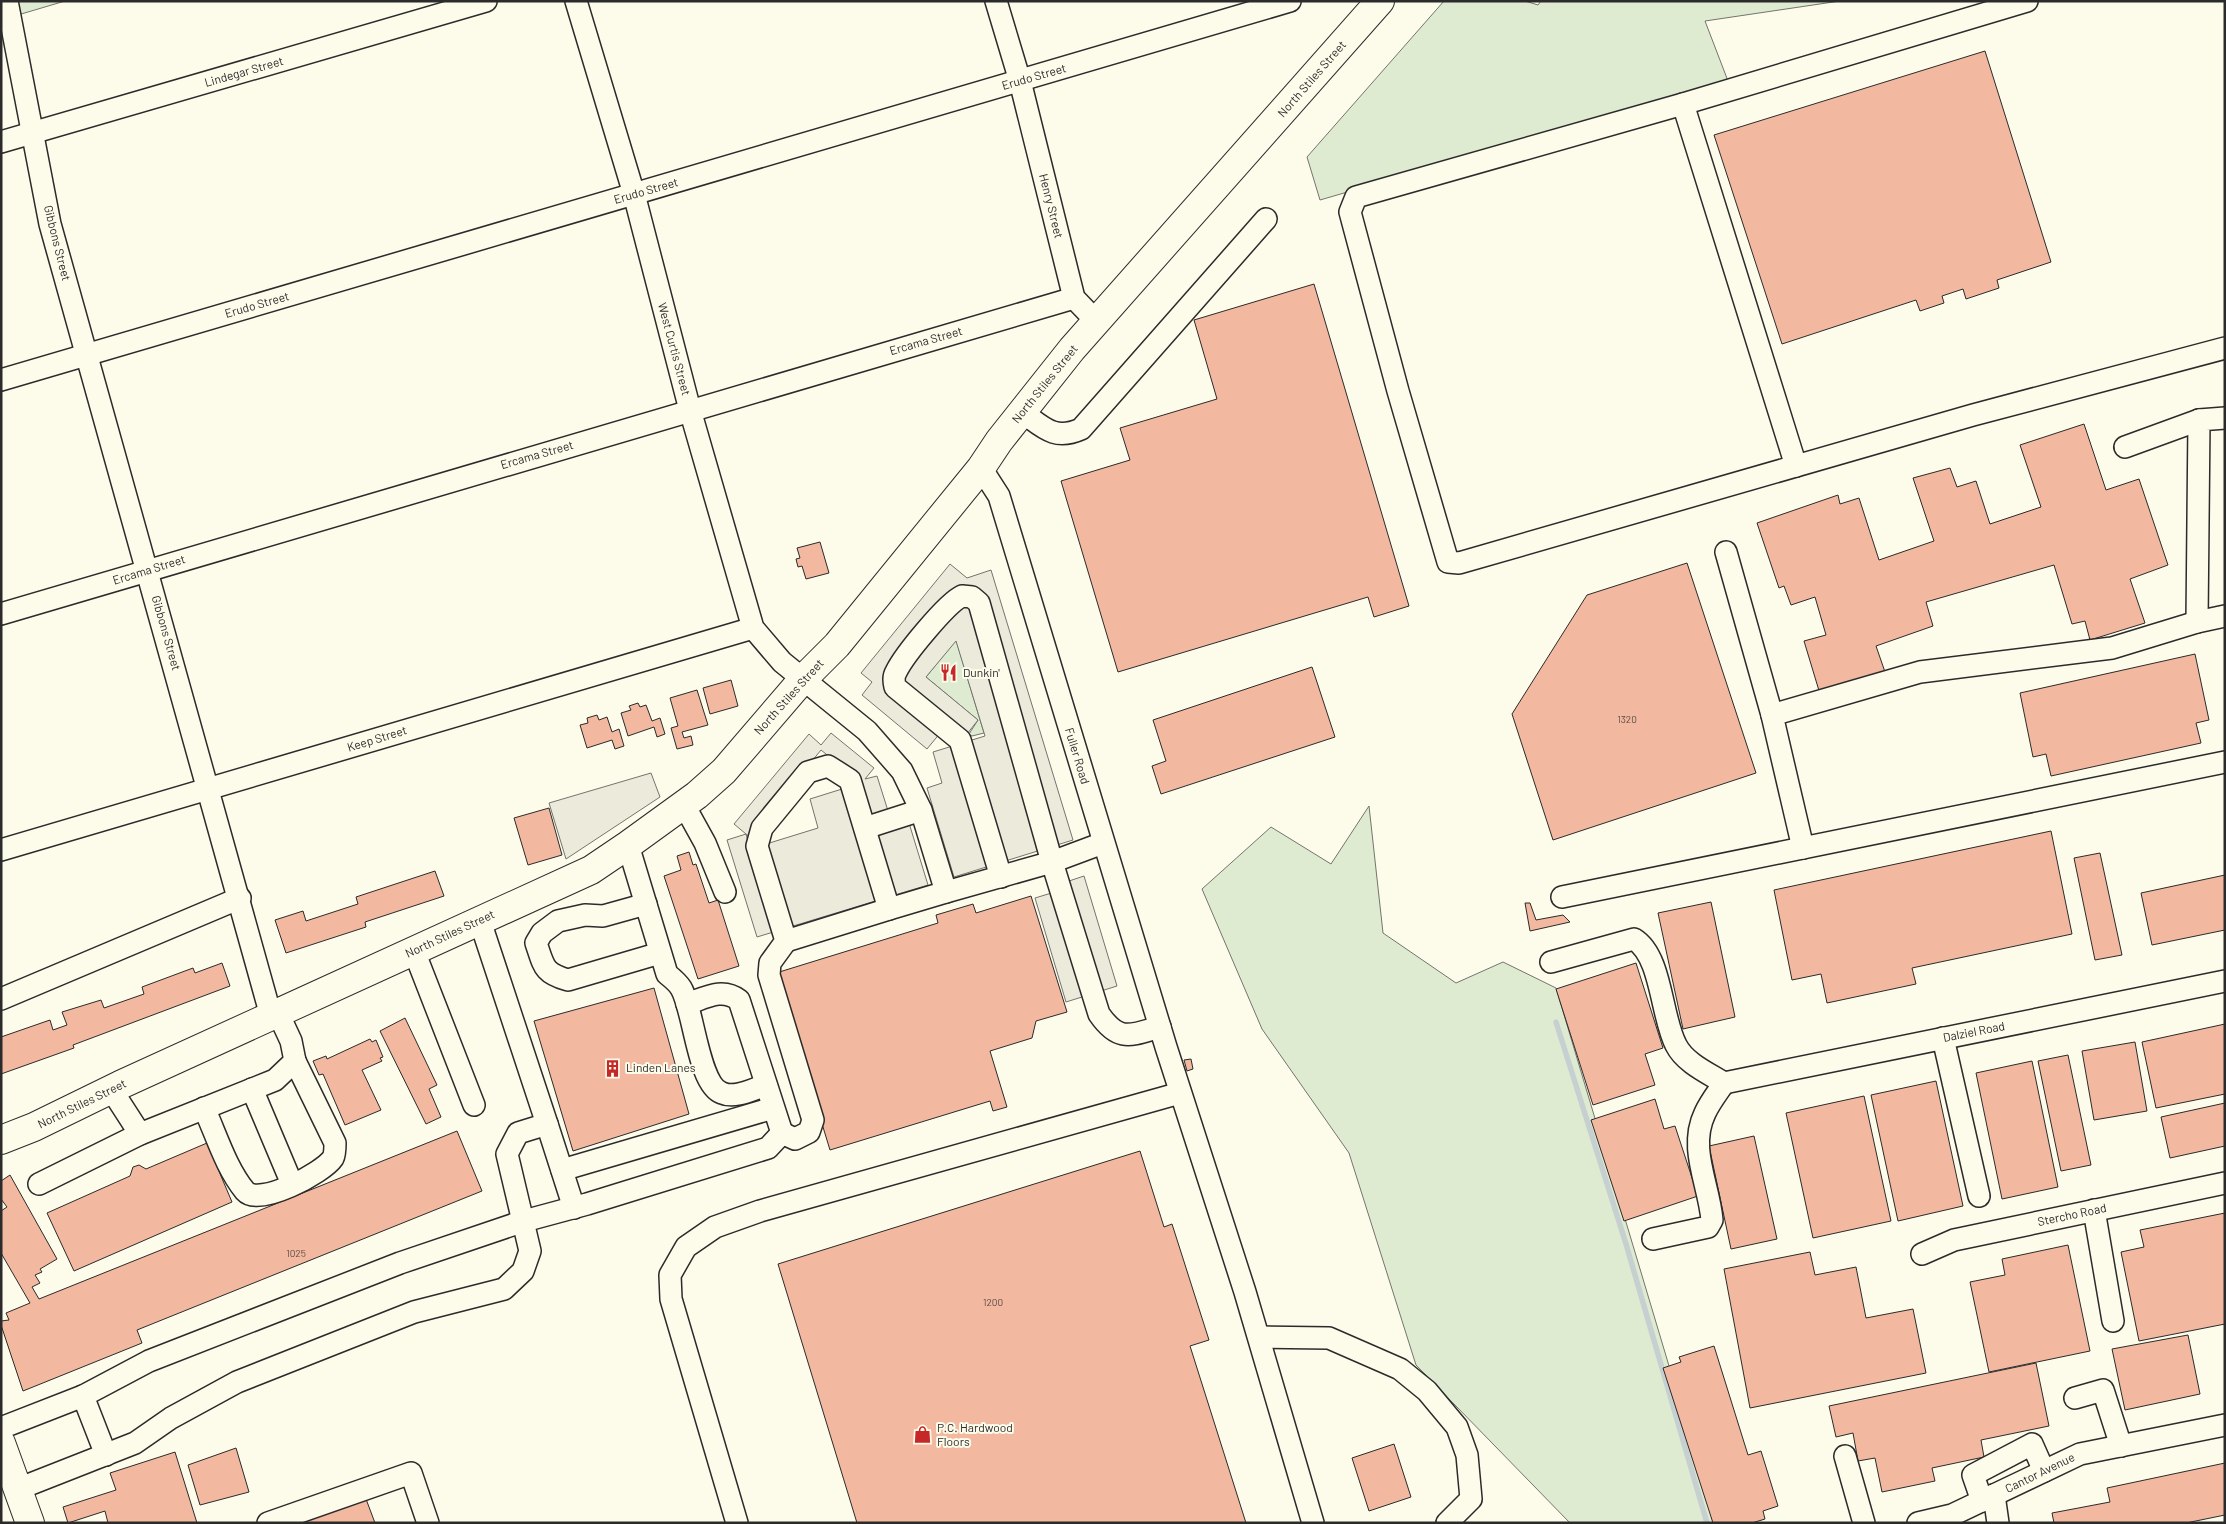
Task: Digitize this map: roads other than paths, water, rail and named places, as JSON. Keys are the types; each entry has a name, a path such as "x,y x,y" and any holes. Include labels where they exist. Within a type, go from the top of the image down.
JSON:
{"main road":[{"name":"North Stiles Street","path":"1,1140 34,1127 112,1089 591,870 684,805 724,771 803,679 837,645 981,468 1072,349 1098,323 1360,11 1380,1"},
{"path":"7,1466 30,1523"}],"street":[{"name":"Gibbons Street","path":"7,1 50,224 209,789 275,1014 292,1041 295,1061 335,1143 334,1156 319,1173 268,1195 252,1196 245,1191 228,1162 204,1108"},
{"name":"Lindegar Street","path":"1,142 486,1"},
{"name":"West Curtis Street","path":"576,1 634,194 690,410 754,628 782,662 867,731 902,771 921,810 946,892"},
{"name":"Henry Street","path":"996,1 1020,81 1074,298 1098,323"},
{"name":"Erudo Street","path":"1,380 1290,1"},
{"path":"2027,1 1683,104 1356,196 1350,212 1398,391 1448,562 1459,563 1973,416 2225,348"},
{"path":"1683,104 1796,466"},
{"path":"1022,412 1050,433 1067,435 1081,429 1266,219"},
{"name":"Ercama Street","path":"1,614 1074,298"},
{"path":"2125,447 2199,420 2225,418"},
{"path":"2197,622 2199,420"},
{"name":"Fuller Road","path":"981,468 999,496 1180,1093 1259,1337 1313,1523"},
{"path":"1726,552 1772,715 1803,848"},
{"path":"1001,877 960,740 895,687 894,681 899,667 948,606 962,596 972,597 979,603 1052,862 1099,1014 1106,1025 1117,1033 1129,1036 1163,1037"},
{"path":"1772,715 1920,672 2112,648 2197,622 2225,616"},
{"name":"Keep Street","path":"1,850 754,628"},
{"path":"1562,897 2225,762"},
{"path":"786,941 757,846 762,828 808,772 828,766 850,780 889,909"},
{"path":"684,805 705,844 725,892"},
{"path":"865,828 921,810"},
{"path":"687,1004 719,993 731,994 739,1000 782,1133 795,1139 809,1132 813,1120 769,975 770,963 786,941 1052,862 1103,843"},
{"path":"628,845 667,974 681,986 706,1074 713,1088 722,1094 735,1095 766,1085"},
{"path":"1,999 240,898"},
{"path":"646,904 603,916 584,915 558,921 542,933 536,943 546,971 553,976 568,980 660,953"},
{"path":"480,921 574,1208"},
{"path":"1551,962 1634,940 1640,943 1649,956 1675,1045 1694,1064 1724,1083 1705,1112 1698,1138 1698,1151 1712,1220 1708,1227 1654,1239"},
{"path":"414,951 474,1105"},
{"name":"Dalziel Road","path":"1724,1083 2225,981"},
{"path":"1943,1038 1979,1196"},
{"path":"39,1184 140,1134 275,1080 295,1061"},
{"path":"112,1089 140,1134"},
{"path":"252,1089 292,1184"},
{"path":"738,1523 671,1299 670,1275 686,1247 715,1227 760,1211 1180,1093"},
{"path":"562,1170 774,1108"},
{"path":"7,1466 106,1455 135,1443 171,1418 237,1382 414,1312 504,1289 523,1271 530,1252 507,1154 518,1133 547,1124"},
{"path":"1,1428 83,1396 149,1361 317,1294 524,1221 574,1208 768,1148 782,1133"},
{"name":"Stercho Road","path":"1922,1254 1954,1240 2225,1183"},
{"path":"2094,1210 2113,1321"},
{"path":"1259,1337 1329,1338 1400,1370 1426,1391 1457,1427 1467,1455 1470,1500 1447,1523"},
{"path":"2075,1398 2103,1390 2120,1446"},
{"path":"83,1396 106,1455"},
{"name":"Cantor Avenue","path":"1918,1523 1952,1515 2080,1454 2225,1425"},
{"path":"1998,1523 1988,1498 1973,1475 2032,1444 2044,1471"},
{"path":"1845,1456 1864,1523"},
{"path":"268,1523 411,1473 428,1523"}],"waterway":[{"path":"1556,1022 1626,1244 1707,1523"}],"place":[{"name":"Dunkin'","path":"949,673"},
{"name":"Linden Lanes","path":"612,1068"},
{"name":"P.C. Hardwood Floors","path":"923,1435"}]}
